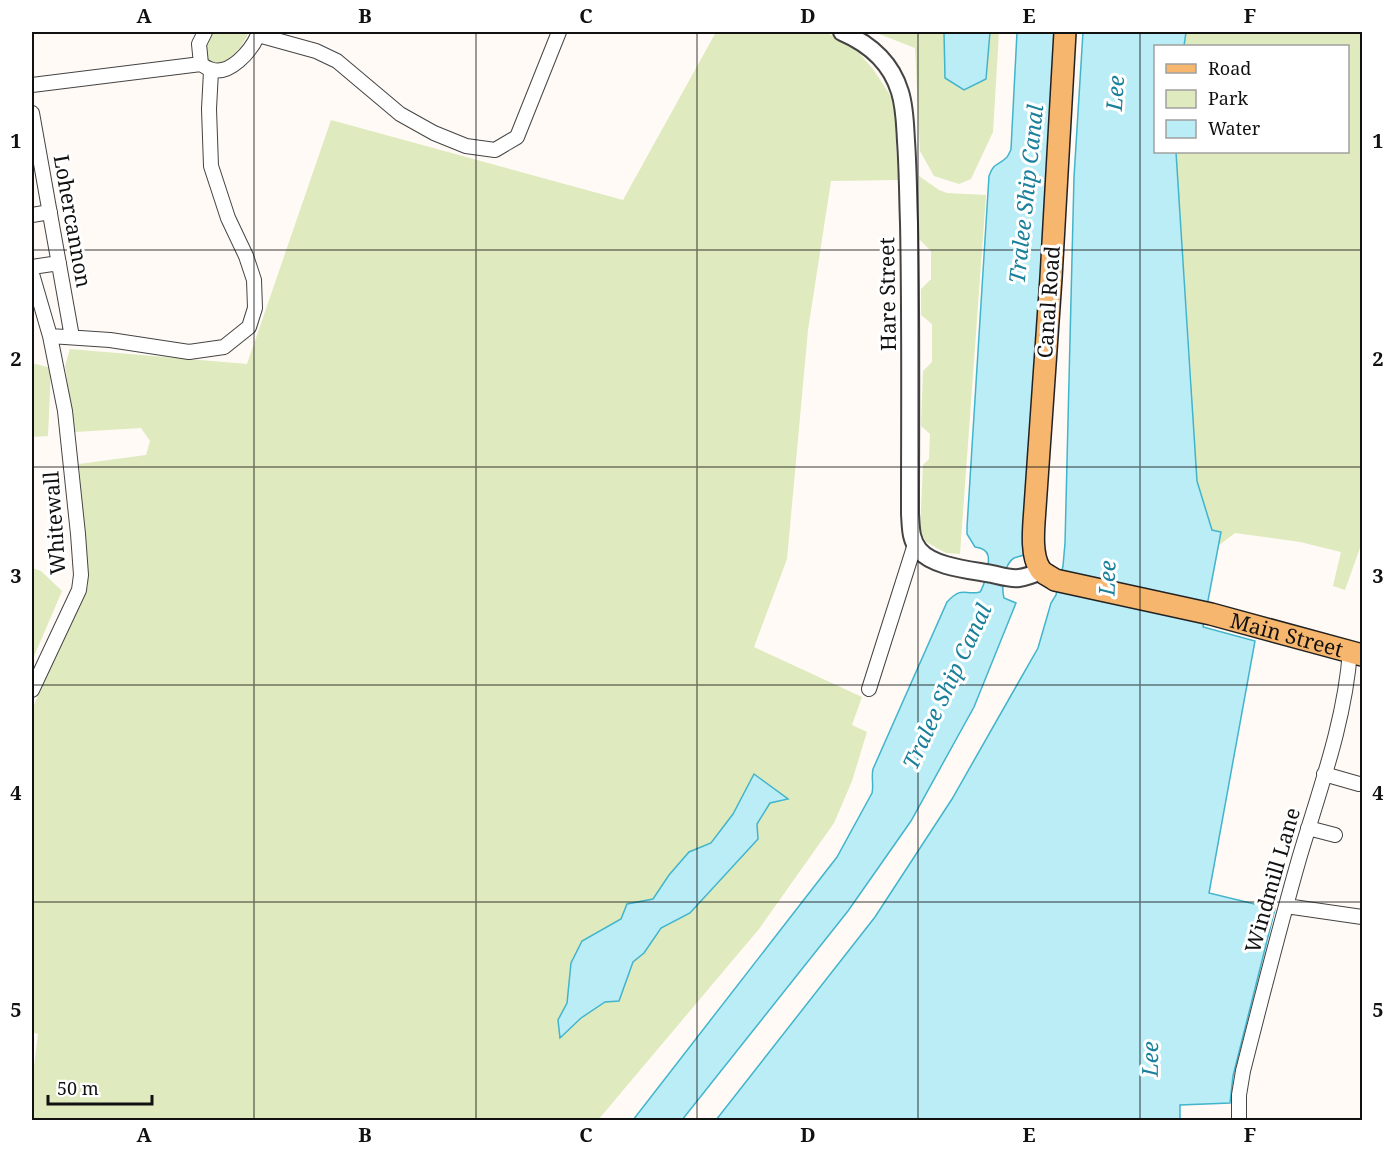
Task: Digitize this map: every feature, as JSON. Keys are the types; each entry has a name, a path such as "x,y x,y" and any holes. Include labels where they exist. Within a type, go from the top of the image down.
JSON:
{"main road":[{"name":"Canal Road","path":"1048,575 1036,561 1033,545 1065,32"},
{"name":"Main Street","path":"1048,575 1212,614 1356,653"}],"street":[{"path":"50,336 110,340 189,352 224,347 249,327 255,308 254,280 246,256 228,218 211,166 206,67 199,44 205,32"},
{"path":"32,85 206,67 226,70 240,60 253,46 257,33 316,51 337,61 400,114 434,133 466,146 495,150 517,137 559,32"},
{"name":"Hare Street","path":"842,32 870,46 883,60 900,92 904,114 908,167 910,294 910,514 915,544"},
{"name":"Lohercannon","path":"32,112 34,136 72,337"},
{"path":"32,216 50,212"},
{"path":"32,267 59,263"},
{"name":"Whitewall","path":"32,274 50,336 65,411 81,575 79,590 32,690"},
{"path":"869,689 915,544 926,556 969,570 1017,578 1048,575"},
{"name":"Windmill Lane","path":"1239,1120 1239,1095 1243,1071 1286,906 1324,774 1349,663 1356,653"},
{"path":"1324,774 1359,784"},
{"path":"1308,828 1335,836"},
{"path":"1286,906 1362,917"}],"green space":[{"path":"215,32 248,32 235,53 227,60 218,63 204,58 206,40"},
{"path":"716,32 824,32 850,43 873,69 894,101 898,180 831,181 808,330 787,559 754,647 862,697 852,725 867,732 852,781 834,823 759,929 598,1120 32,1120 32,1082 38,1034 32,1032 32,710 57,650 88,586 79,464 146,455 150,441 141,428 75,432 65,366 70,349 247,364 331,120 623,200"},
{"path":"874,32 944,32 945,78 986,79 990,32 999,32 993,132 971,179 959,184 934,176 920,151 915,48"},
{"path":"1149,32 1362,32 1362,542 1345,590 1333,586 1341,552 1300,542 1235,533 1218,546 1203,626 1255,641 1209,893 1275,909 1233,1076 1230,1103 1146,491 1188,344 1194,417 1176,153 1349,153 1349,45 1156,45"},
{"path":"919,176 947,193 986,195 960,554 946,553 926,542 920,530 923,465 929,459 930,434 921,426 923,371 932,362 932,324 921,315 921,289 931,279 931,251 919,239"},
{"path":"32,363 51,368 48,436 32,437"},
{"path":"32,568 41,571 62,591 32,661"}],"water":[{"path":"944,32 990,32 986,79 964,90 945,78"},
{"name":"Tralee Ship Canal","path":"1017,32 1059,32 1024,555 1011,561 1003,582 1004,598 1016,603 974,707 911,821 848,911 682,1120 633,1120 837,857 872,793 873,769 947,602 960,592 980,592 983,585 987,573 988,556 984,550 975,547 967,534 967,527 989,176 994,166 1007,158 1011,149"},
{"name":"Lee","path":"1083,32 1186,32 1184,45 1154,45 1154,153 1176,153 1197,481 1212,530 1221,532 1203,627 1255,641 1209,893 1275,909 1233,1076 1230,1103 1180,1105 1180,1120 716,1120 875,917 952,799 1038,648 1051,603 1056,595 1063,566 1065,543 1074,177"},
{"path":"754,774 788,799 770,803 757,824 758,839 690,913 661,928 644,953 633,962 619,1001 605,1002 581,1018 560,1038 558,1020 567,1003 571,963 582,941 621,919 627,904 653,899 669,875 689,852 711,843 733,814"}]}
